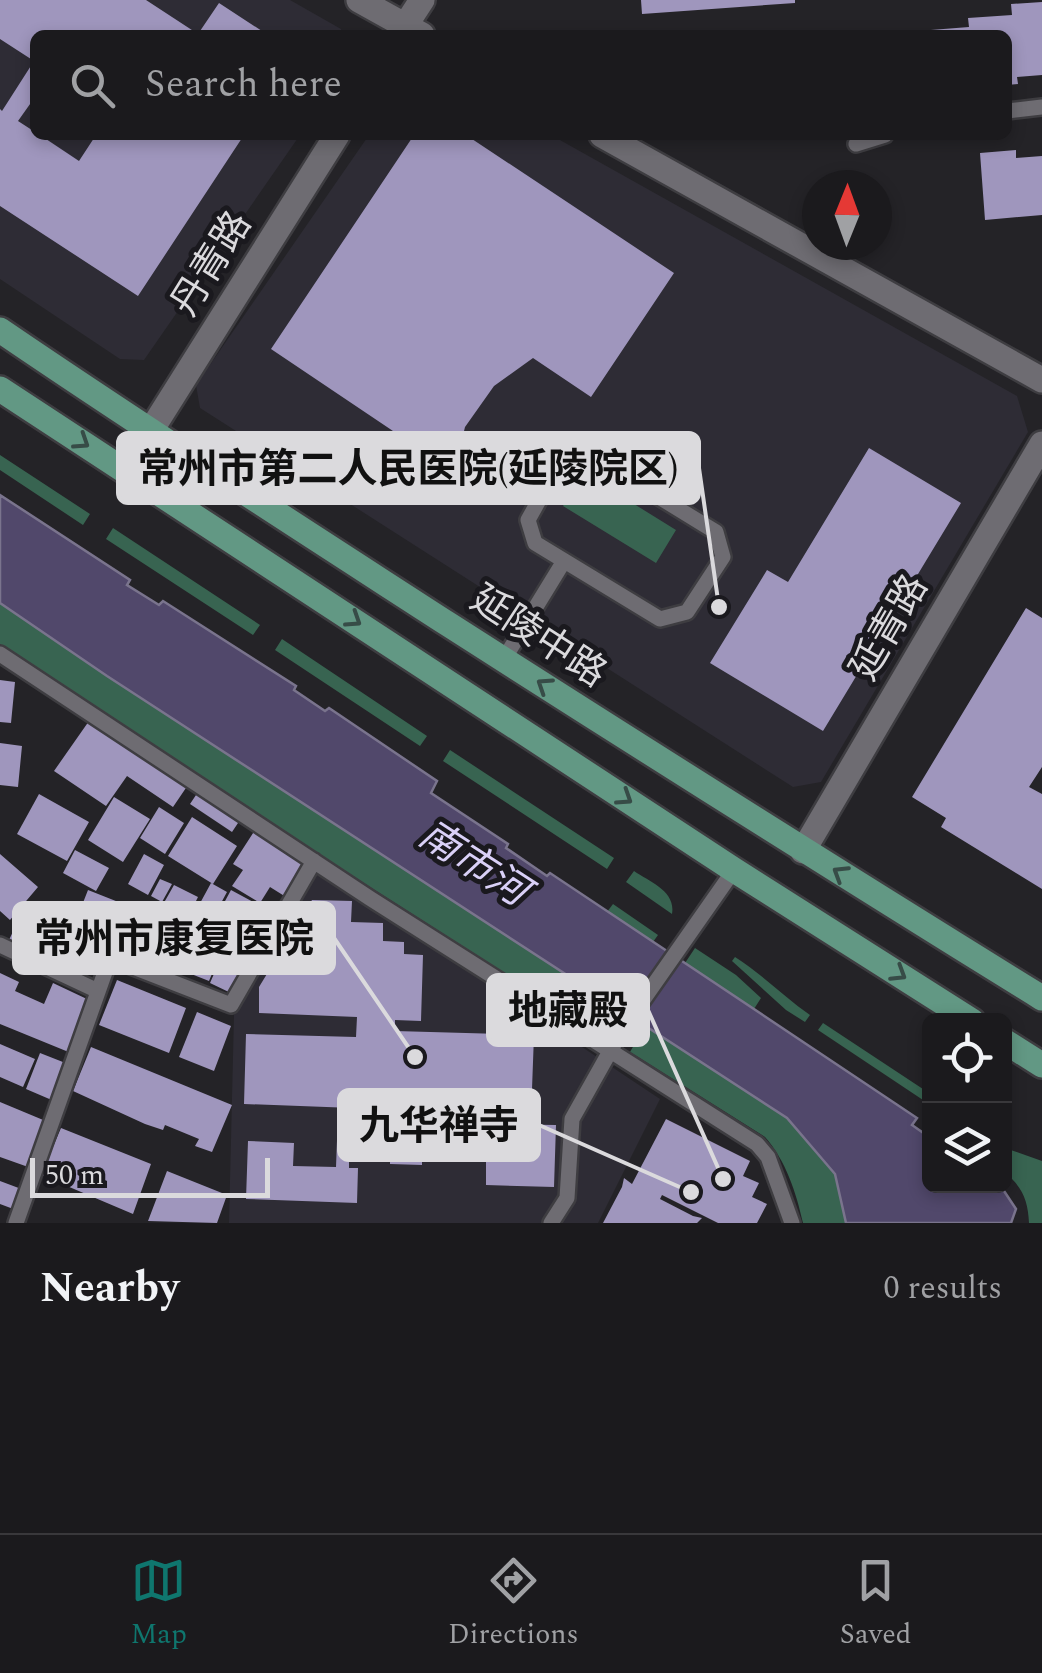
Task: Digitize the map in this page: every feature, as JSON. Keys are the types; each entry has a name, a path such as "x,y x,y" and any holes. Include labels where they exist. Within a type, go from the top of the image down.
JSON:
{"main road":[{"name":"延陵中路","path":"0,330 150,432 504,659 1042,998"},
{"path":"0,389 734,870 961,1013"},
{"path":"1012,1046 1042,1065"}],"street":[{"path":"359,0 406,30"},
{"path":"410,30 422,0"},
{"name":"丹青路","path":"150,432 333,140"},
{"path":"611,140 1042,380"},
{"name":"延青路","path":"803,850 1042,444"}],"lane":[{"path":"1012,111 1042,107"},
{"path":"856,144 869,140"},
{"path":"587,453 716,532 723,557 687,612 660,619 564,562 535,543 528,520 562,459 587,453"},
{"path":"504,659 564,562"},
{"path":"0,654 314,861 757,1144 768,1157 792,1223"},
{"path":"16,1223 110,958 231,1005 314,861"},
{"path":"551,1223 567,1198 572,1119 622,1030 734,870"},
{"path":"0,945 98,991"}],"shaded area":[{"path":"0,0 290,0 341,29 30,30 30,140 297,140 144,360 120,359 0,279"},
{"path":"366,140 560,140 1017,396 1028,432 821,782 793,787 200,408 196,385"},
{"path":"315,869 660,1099 598,1223 229,1223 234,1015"}],"green space":[{"path":"0,455 90,514 83,525 0,470"},
{"path":"584,473 676,530 656,563 563,506"},
{"path":"113,528 260,625 253,635 106,539"},
{"path":"0,603 611,1004 595,1031 0,644"},
{"path":"282,639 427,736 420,746 275,650"},
{"path":"450,750 614,858 607,869 443,761"},
{"path":"634,871 666,893 672,914 626,882"},
{"path":"613,904 658,935 653,942 607,912"},
{"path":"695,948 736,975 761,998 754,1009 685,963"},
{"path":"735,957 810,1015 805,1022 732,961"},
{"path":"823,1023 922,1088 922,1099 818,1030"},
{"path":"645,1026 787,1118 835,1174 846,1223 803,1223 789,1177 765,1137 630,1052"},
{"path":"1012,1150 1042,1161 1042,1223 1029,1223 1023,1195 1012,1180"}],"water":[{"name":"南市河","path":"0,495 130,580 127,585 159,605 163,601 437,781 431,793 508,844 506,848 547,876 550,873 917,1118 912,1125 922,1132 922,1193 1005,1193 1016,1209 1011,1223 846,1223 835,1174 787,1118 0,603"}],"building":[{"path":"0,0 146,0 192,30 30,30 30,58 0,39"},
{"path":"641,0 795,0 795,3 642,14"},
{"path":"1042,2 1042,75 1017,77 1018,84 1012,85 1012,30 931,30 969,27 968,18 1012,15 1011,4"},
{"path":"219,3 260,30 201,30"},
{"path":"30,67 30,104 18,121 30,129 30,140 48,140 79,161 93,140 241,140 138,296 0,206 2,111"},
{"path":"411,140 474,140 674,273 591,397 533,358 494,386 465,427 454,472 271,349"},
{"path":"1016,150 1016,158 1042,156 1042,215 985,220 980,153"},
{"path":"869,448 961,503 823,731 710,663 767,570 788,582"},
{"path":"1026,608 1042,618 1042,767 1029,787 1042,794 1042,889 941,827 946,818 912,797"},
{"path":"0,680 15,682 11,723 0,722"},
{"path":"89,721 190,782 173,807 127,776 106,806 54,771"},
{"path":"0,743 22,746 18,787 0,785"},
{"path":"200,789 242,817 232,832 190,804"},
{"path":"39,794 89,822 67,861 17,834"},
{"path":"114,797 150,819 123,862 88,840"},
{"path":"159,807 184,823 165,854 140,838"},
{"path":"192,817 237,846 213,884 168,856"},
{"path":"257,827 310,860 286,897 270,887 260,903 232,886 243,870 233,864"},
{"path":"75,850 109,868 96,891 63,873"},
{"path":"0,854 38,887 10,920 0,911"},
{"path":"144,854 164,865 148,895 128,884"},
{"path":"160,879 172,884 162,902 151,896"},
{"path":"211,883 227,892 208,927 192,918"},
{"path":"174,885 198,897 189,915 177,908 173,915 161,908"},
{"path":"88,890 131,907 120,934 77,918"},
{"path":"231,890 257,904 253,913 275,924 259,952 211,927"},
{"path":"312,900 352,901 351,922 383,923 383,941 404,942 404,954 423,955 421,1021 395,1020 395,1031 534,1035 531,1116 442,1114 441,1131 424,1131 423,1141 487,1143 487,1124 556,1125 554,1187 486,1185 486,1160 422,1159 422,1165 390,1164 390,1158 349,1156 349,1168 358,1168 357,1203 246,1199 248,1141 294,1143 293,1166 336,1167 337,1140 391,1142 391,1130 378,1130 379,1109 244,1104 246,1034 356,1037 357,1017 259,1013 259,987"},
{"path":"27,902 77,925 74,930 112,947 100,975 61,958 59,963 9,940"},
{"path":"136,911 221,952 209,981 120,947"},
{"path":"220,960 245,972 235,995 210,983"},
{"path":"0,973 19,982 15,991 44,1004 53,983 89,1000 71,1053 0,1024"},
{"path":"117,980 186,1008 169,1053 99,1025"},
{"path":"197,1012 231,1026 214,1071 179,1057"},
{"path":"0,1044 35,1059 23,1087 0,1077"},
{"path":"91,1047 232,1105 212,1152 195,1146 199,1139 165,1125 163,1130 145,1124 73,1091"},
{"path":"40,1053 68,1064 54,1101 26,1089"},
{"path":"0,1102 48,1122 31,1168 0,1157"},
{"path":"666,1119 750,1161 743,1176 759,1183 752,1197 767,1204 757,1223 718,1223 662,1195 660,1199 702,1218 697,1223 603,1223 624,1178 632,1184"},
{"path":"61,1128 151,1164 133,1214 41,1175"},
{"path":"167,1171 227,1195 217,1223 148,1221"},
{"path":"0,1181 24,1190 16,1210 0,1204"}],"place":[{"name":"常州市第二人民医院(延陵院区)","path":"719,607"},
{"name":"常州市康复医院","path":"415,1057"},
{"name":"地藏殿","path":"723,1179"},
{"name":"九华禅寺","path":"691,1192"}]}
